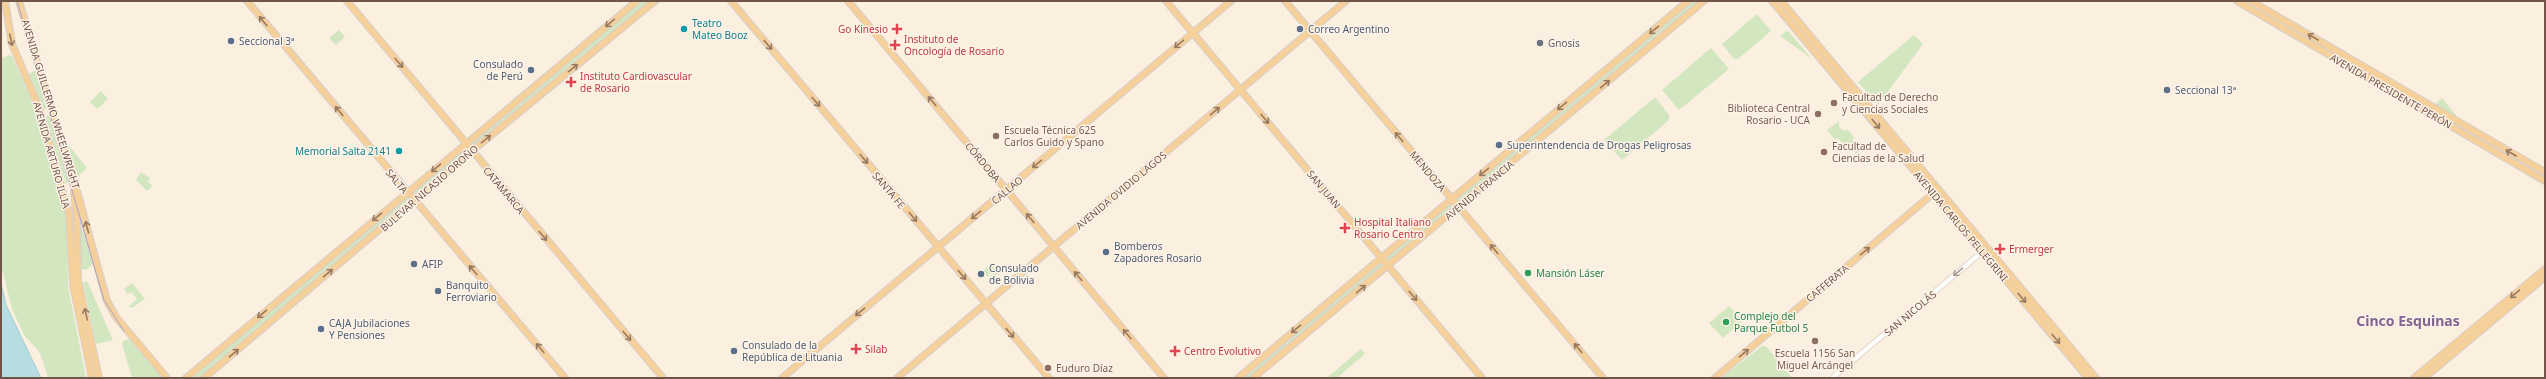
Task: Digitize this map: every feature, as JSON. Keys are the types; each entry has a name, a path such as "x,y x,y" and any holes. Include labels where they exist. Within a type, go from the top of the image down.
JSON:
{"main road":[{"name":"AVENIDA ARTURO ILLIA","path":"5,1 12,44 40,110 70,219 72,285 92,378"},
{"name":"AVENIDA GUILLERMO WHEELWRIGHT","path":"20,1 73,184 77,191 107,301 116,317 167,378"},
{"name":"SALTA","path":"247,1 407,193 565,378"},
{"name":"CATAMARCA","path":"347,1 663,378"},
{"name":"BULEVAR NICASIO OROÑO","path":"186,378 465,143 637,1"},
{"name":"BULEVAR NICASIO OROÑO","path":"204,378 472,151 655,1"},
{"name":"SANTA FE","path":"731,1 1049,378"},
{"name":"CÓRDOBA","path":"848,1 1164,378"},
{"name":"SAN JUAN","path":"1166,1 1482,378"},
{"name":"CALLAO","path":"782,378 1231,1"},
{"name":"MENDOZA","path":"1285,1 1603,378"},
{"name":"AVENIDA OVIDIO LAGOS","path":"897,378 1346,1"},
{"name":"AVENIDA FRANCIA","path":"1238,378 1688,1"},
{"name":"AVENIDA FRANCIA","path":"1253,378 1704,1"},
{"name":"AVENIDA CARLOS PELLEGRINI","path":"1772,1 1936,191"},
{"name":"AVENIDA CARLOS PELLEGRINI","path":"1781,1 2088,378"},
{"name":"AVENIDA PRESIDENTE PERÓN","path":"2237,1 2545,181"},
{"name":"AVENIDA PRESIDENTE PERÓN","path":"2251,1 2545,172"},
{"path":"73,184 77,219 78,280 99,378"},
{"name":"CAFFERATA","path":"1715,378 1936,191"},
{"name":"AVENIDA CARLOS PELLEGRINI","path":"1985,250 2096,378"},
{"path":"2414,378 2545,269"},
{"path":"2424,378 2545,277"}],"street":[{"name":"SAN NICOLÁS","path":"1832,378 1985,250"}],"green space":[{"path":"637,1 655,1 204,378 186,378"},
{"path":"1688,1 1704,1 1253,378 1238,378"},
{"path":"1757,14 1771,31 1738,59 1734,59 1722,44"},
{"path":"339,30 345,37 336,45 329,38"},
{"path":"1786,31 1789,32 1812,59 1780,36"},
{"path":"1914,35 1923,44 1878,105 1858,82"},
{"path":"1711,48 1729,69 1679,110 1662,90"},
{"path":"9,55 12,56 38,114 67,220 68,287 86,378 48,378 40,353 24,335 12,309 1,265 1,58"},
{"path":"35,70 47,108 44,110 29,74"},
{"path":"101,91 108,99 97,109 90,102"},
{"path":"1655,97 1669,115 1669,120 1622,160 1604,140"},
{"path":"2442,98 2460,120 2434,105"},
{"path":"47,115 50,116 69,181 66,184 45,120"},
{"path":"1839,121 1839,127 1844,131 1847,129 1854,137 1852,139 1862,149 1856,154 1837,138 1835,140 1827,130"},
{"path":"67,143 87,168 78,177 74,174 65,145"},
{"path":"141,172 150,178 148,181 152,186 147,191 136,180"},
{"path":"81,225 93,264 86,270 82,269 81,264"},
{"path":"992,262 1000,271 994,277 990,272 988,277 983,271"},
{"path":"87,281 113,340 96,344 83,282"},
{"path":"132,283 145,299 132,308 129,306 137,299 131,292 128,294 124,289"},
{"name":"Complejo del Parque Futbol 5","path":"1729,306 1742,321 1723,338 1709,323"},
{"path":"129,339 163,378 132,378 122,344 123,341"},
{"path":"1762,346 1766,346 1792,378 1721,378"},
{"path":"1361,349 1365,354 1337,378 1327,378"}],"water":[{"path":"1,283 6,305 41,378 1,378"}],"tram line":[{"path":"17,1 104,300 124,331"}],"place":[{"name":"Teatro Mateo Booz","path":"684,29"},
{"name":"Go Kinesio","path":"897,29"},
{"name":"Correo Argentino","path":"1300,29"},
{"name":"Seccional 3ª","path":"231,41"},
{"name":"Gnosis","path":"1540,43"},
{"name":"Instituto de Oncología de Rosario","path":"895,45"},
{"name":"Consulado de Perú","path":"531,70"},
{"name":"Instituto Cardiovascular de Rosario","path":"571,82"},
{"name":"Seccional 13ª","path":"2167,90"},
{"name":"Facultad de Derecho y Ciencias Sociales","path":"1834,103"},
{"name":"Biblioteca Central Rosario - UCA","path":"1818,114"},
{"name":"Escuela Técnica 625 Carlos Guido y Spano","path":"996,136"},
{"name":"Superintendencia de Drogas Peligrosas","path":"1499,145"},
{"name":"Memorial Salta 2141","path":"399,151"},
{"name":"Facultad de Ciencias de la Salud","path":"1824,152"},
{"name":"Hospital Italiano Rosario Centro","path":"1345,228"},
{"name":"Ermerger","path":"2000,249"},
{"name":"Bomberos Zapadores Rosario","path":"1106,252"},
{"name":"AFIP","path":"414,264"},
{"name":"Mansión Láser","path":"1528,273"},
{"name":"Consulado de Bolivia","path":"981,274"},
{"name":"Banquito Ferroviario","path":"438,291"},
{"name":"Complejo del Parque Futbol 5","path":"1726,322"},
{"name":"CAJA Jubilaciones Y Pensiones","path":"321,329"},
{"name":"Escuela 1156 San Miguel Arcángel","path":"1815,341"},
{"name":"Silab","path":"856,349"},
{"name":"Consulado de la República de Lituania","path":"734,351"},
{"name":"Centro Evolutivo","path":"1175,351"},
{"name":"Euduro Díaz","path":"1048,368"}],"district":[{"name":"Cinco Esquinas","path":"2408,321"}]}
